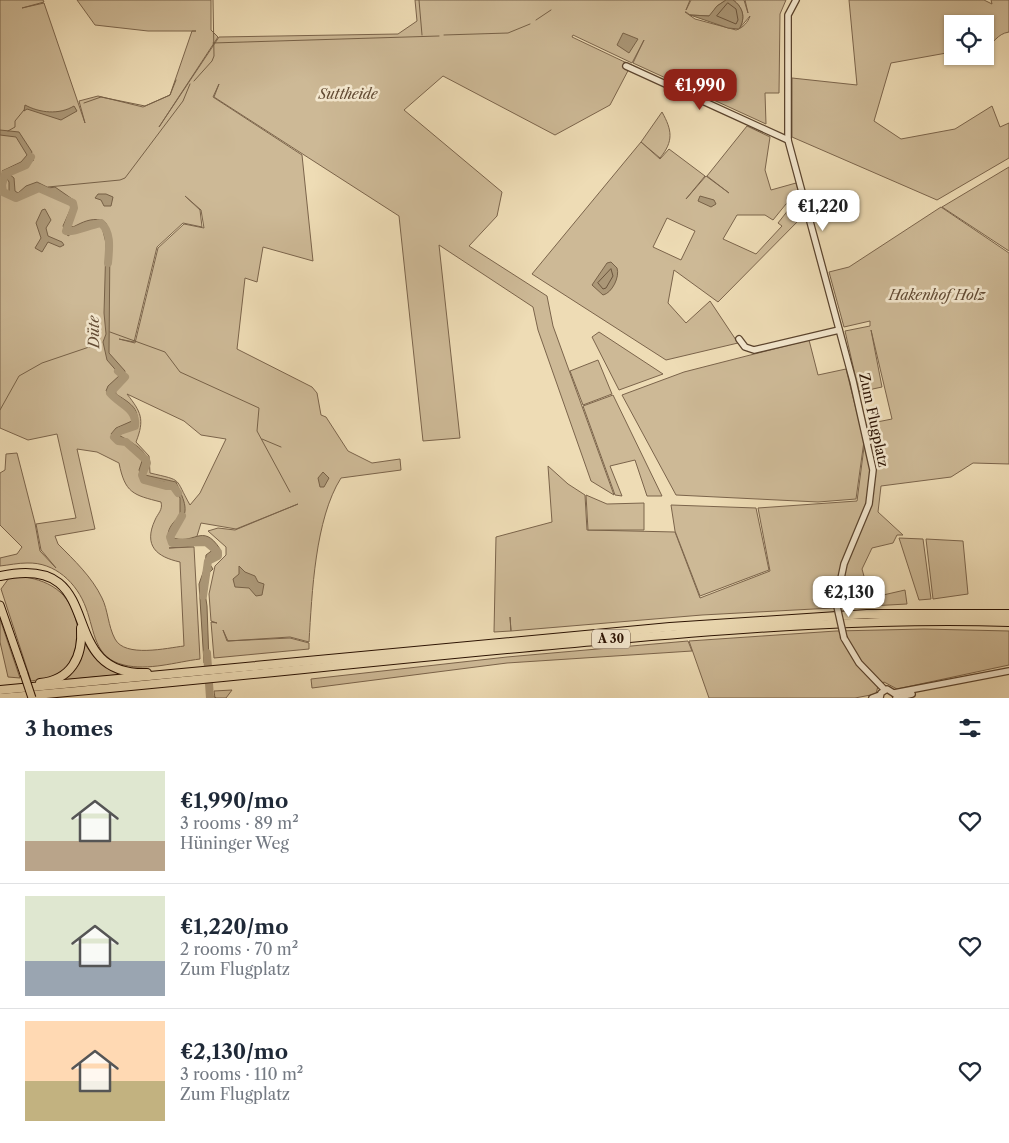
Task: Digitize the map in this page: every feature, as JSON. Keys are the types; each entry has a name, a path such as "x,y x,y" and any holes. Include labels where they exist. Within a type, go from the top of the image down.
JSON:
{"highway":[{"path":"1,578 26,572 48,577 68,592 80,616 89,644 107,664 128,672 160,672 169,675"},
{"name":"A 30","path":"0,698 68,692 420,649 670,626 867,614 1009,614"},
{"path":"0,689 45,682 59,678 69,672 80,652 80,616"},
{"name":"A 30","path":"214,674 725,630 847,623 1009,622"},
{"name":"A 30","path":"0,689 169,675 202,676"},
{"path":"45,698 65,696 68,692"}],"main road":[{"path":"0,605 32,698"}],"street":[{"name":"Zum Flugplatz","path":"796,0 788,15 788,140 866,437 873,479 865,517 844,564 836,602 844,638 859,663 882,694"},
{"path":"626,66 788,140"},
{"path":"793,204 804,200"},
{"path":"739,339 744,348 754,350 839,330"},
{"path":"872,698 890,690 896,696 1009,671"}],"green space":[{"name":"Suttheide","path":"0,0 43,0 44,2 22,8 44,3 85,123 79,101 98,96 143,107 170,95 192,31 148,31 95,25 77,0 211,0 211,30 218,37 159,127 219,37 398,34 417,21 415,0 690,0 686,10 691,0 726,0 717,6 710,16 690,15 685,12 695,19 736,30 739,29 743,17 741,9 733,0 744,0 748,13 745,0 786,0 780,14 779,93 765,93 766,124 633,63 644,40 632,63 573,35 572,37 631,65 610,105 555,135 443,76 404,110 502,192 497,216 469,246 547,296 553,326 614,495 591,481 538,330 533,307 439,245 460,438 423,441 399,216 214,97 219,84 213,97 302,155 313,261 263,247 257,282 245,278 237,349 312,387 317,393 321,415 326,417 348,451 372,463 400,459 401,470 341,478 332,495 325,514 316,557 309,642 290,637 231,641 290,638 309,643 309,649 214,658 211,622 217,623 211,621 209,594 215,566 226,555 226,547 208,531 218,528 235,530 298,504 236,529 201,523 194,546 169,548 194,547 200,659 133,667 114,662 107,657 97,643 82,599 77,590 64,576 47,566 37,564 24,563 0,566 0,558 17,554 22,547 0,525 0,473 5,470 6,454 17,453 35,523 40,551 56,568 41,550 36,524 76,518 57,434 28,440 0,428","holes":["750,16 747,23 739,29","185,196 201,210 204,228 184,224 158,248 135,343 119,339 134,342 157,247 183,223 202,227 200,210","127,394 184,421 201,435 226,439 200,493 190,505 177,482 168,477 150,473 149,456 136,442 141,421 132,400","77,449 97,452 119,463 124,481 132,491 143,497 161,502 161,509 155,520 151,537 154,549 165,557 180,562 184,646 157,650 137,650 120,645 115,639 98,590 82,569 58,544 55,536 95,529"]},
{"path":"849,0 984,0 992,4 991,0 1009,0 1009,32 994,41 994,15 944,15 944,53 891,63 874,121 901,139 955,129 992,106 1000,127 1009,123 1009,158 937,200 792,137 792,78 857,85"},
{"path":"662,112 668,124 670,135 668,146 660,158 641,142"},
{"path":"747,126 770,137 765,170 771,190 796,183 800,197 786,204 773,220 765,215 737,215 723,239 756,254 782,226 778,223 789,209 801,204 804,215 718,302 674,270 668,303 686,323 710,301 738,343 666,360 532,274 641,142 660,159 669,149 705,176 686,199 706,176 729,193 707,176","holes":["667,218 695,231 681,260 653,247"]},
{"path":"1009,167 1009,251 942,207"},
{"name":"Hakenhof Holz","path":"941,207 1009,253 1009,464 973,463 951,477 881,486 878,512 903,535 897,535 893,543 872,548 862,569 870,598 905,590 907,604 702,615 494,632 496,537 552,522 548,466 568,484 585,495 587,530 675,532 700,598 770,571 758,508 857,501 867,424 892,419 871,330 882,387 859,392 845,331 870,326 870,321 844,327 829,272 849,267"},
{"path":"599,332 663,374 619,390 592,337"},
{"path":"809,340 818,375 846,369 864,441 856,499 818,502 676,495 622,395 684,372"},
{"path":"598,360 612,394 583,405 570,371"},
{"path":"613,395 662,496 647,496 635,460 610,466 622,496 615,495 583,406"},
{"path":"586,495 607,504 644,503 644,530 588,530"},
{"path":"671,505 756,508 769,570 700,596 675,531"},
{"path":"899,538 923,539 931,599 919,600"},
{"path":"926,539 963,541 968,594 933,599"},
{"path":"25,577 43,582 60,592 72,608 78,629 76,651 66,668 54,676 31,681 1,589 9,578"},
{"path":"0,619 20,678 8,677 0,642"},
{"path":"924,629 1009,631 1009,665 897,689 884,682 878,686 876,694 855,698 709,698 689,641 836,631"},
{"path":"688,641 692,651 507,663 312,688 311,679 507,657"},
{"path":"84,642 101,664 120,673 127,674 62,680 72,673 78,664"},
{"path":"232,690 226,698 215,698 214,691"}],"water":[{"path":"726,0 733,0 741,9 743,17 739,29 728,28 690,15 709,16 717,6"},
{"path":"623,33 638,39 629,53 617,45"},
{"path":"25,105 37,110 50,112 62,111 74,106 77,111 61,120 27,109 24,111"},
{"path":"0,130 19,132 32,152 30,157 34,160 8,173 14,178 15,191 18,193 26,186 37,182 49,188 55,187 75,201 68,224 73,227 90,220 102,220 106,223 110,238 109,353 125,371 123,381 115,387 116,394 132,406 137,414 136,424 119,430 117,434 138,447 145,455 145,475 176,482 184,501 185,511 171,537 186,539 197,536 208,537 220,549 217,556 211,558 209,563 213,569 206,576 204,586 207,606 209,662 204,663 199,584 205,567 206,555 214,549 199,541 170,542 168,538 169,531 172,524 180,516 180,498 172,484 142,477 139,470 142,461 141,456 125,440 114,438 111,434 116,428 132,421 132,415 124,403 106,391 108,386 120,375 107,360 103,342 106,334 104,313 106,243 101,223 84,226 68,236 63,226 71,208 69,201 56,193 36,187 15,197 9,195 9,182 2,171 21,162 27,155 16,137 0,135"},
{"path":"98,194 106,194 113,197 111,206 104,206 101,200 95,198"},
{"path":"700,196 714,200 716,204 711,207 698,201"},
{"path":"45,209 51,220 46,228 48,236 62,242 64,245 60,247 48,242 42,252 35,248 41,238 36,223 42,210"},
{"path":"611,262 618,272 612,288 603,295 592,285 607,263"},
{"path":"323,472 329,478 324,487 320,487 318,478"},
{"path":"239,566 245,572 255,576 258,582 264,584 262,595 256,596 249,588 235,587 233,579 239,574"}],"waterway":[{"path":"194,81 212,61 214,56 213,0"},
{"path":"419,0 422,35"},
{"path":"536,20 551,10"},
{"path":"444,35 508,33 530,24"},
{"path":"213,43 439,36"},
{"path":"84,103 101,97 145,106 170,95 176,80"},
{"path":"48,187 125,178 183,101 190,84"},
{"path":"8,131 15,127 15,121 24,110"},
{"name":"Düte","path":"31,157 26,165 5,174 2,185 3,192 16,198 39,188 73,203 74,208 66,231 73,231 101,223 108,237 108,263"},
{"path":"110,332 165,352 180,372 259,408 257,431 290,492"},
{"path":"0,410 19,376 42,363 101,343"},
{"name":"Düte","path":"118,371 125,377 110,393 131,411 135,420 135,426 120,431 114,437 118,441 126,442 146,460 147,463 142,475 144,480 173,486 178,493"},
{"path":"262,439 281,447"},
{"name":"Düte","path":"182,516 170,537 172,543 206,542 218,552 218,556 208,561 203,596"},
{"name":"Düte","path":"207,653 210,698"},
{"name":"Düte","path":"210,694 216,698"}]}
